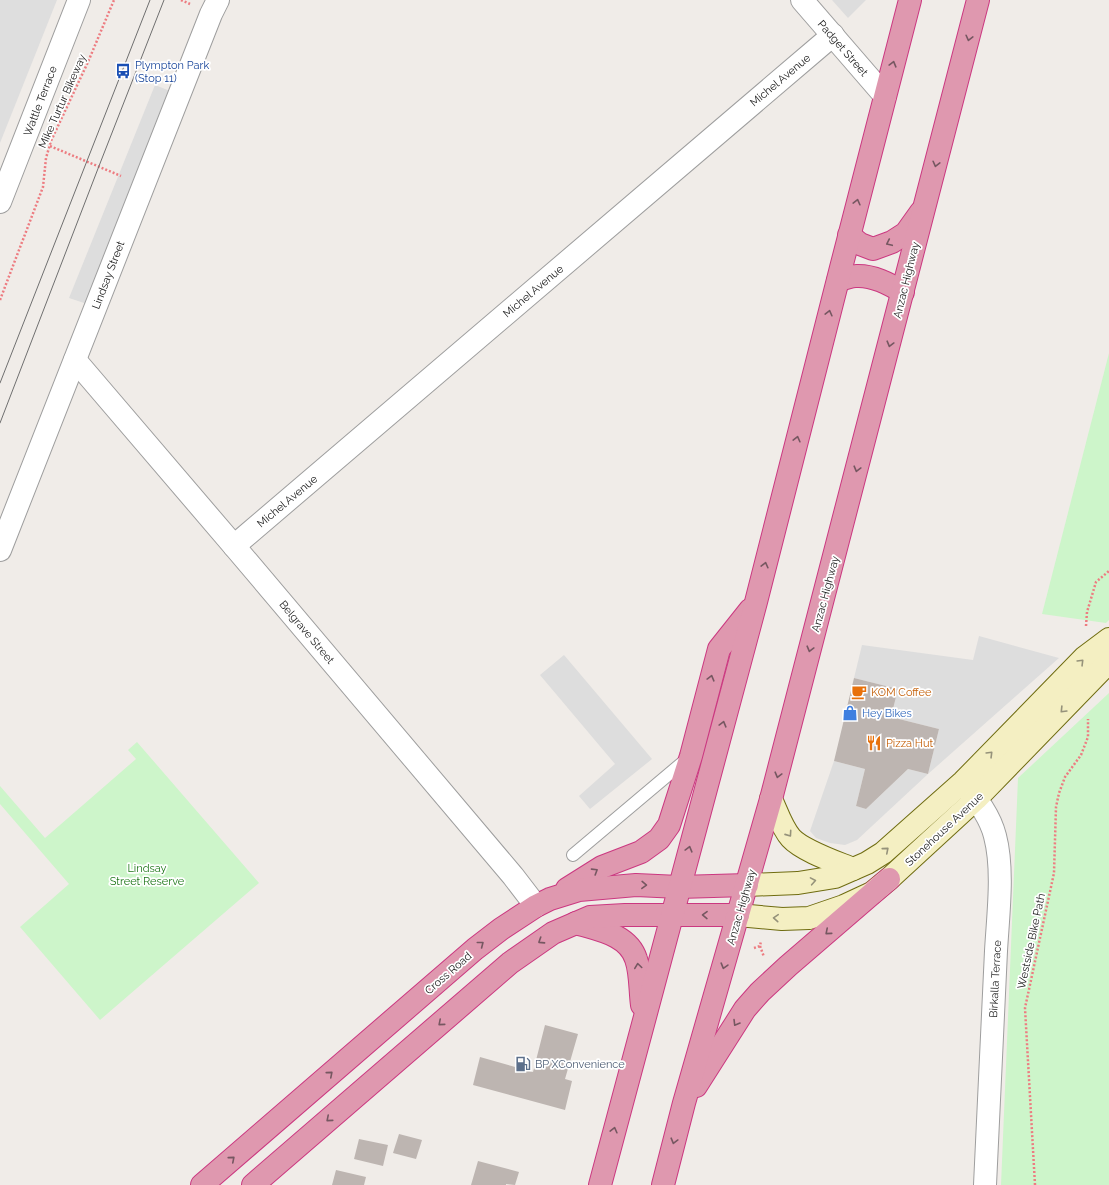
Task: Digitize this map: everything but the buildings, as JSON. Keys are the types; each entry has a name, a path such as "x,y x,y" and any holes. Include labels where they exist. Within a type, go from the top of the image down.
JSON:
{"highway":[{"path":"600,1185 643,1019 756,603 910,0"},
{"name":"Anzac Highway","path":"663,1185 684,1103 772,799 978,0"},
{"path":"849,235 860,244 873,249 892,242 906,232 926,206"},
{"path":"838,281 856,276 872,278 886,283 903,292"},
{"path":"543,903 602,867 641,852 659,839 669,825 691,756 719,649 756,603"},
{"path":"684,1103 745,1009 760,992 889,879"},
{"name":"Cross Road","path":"202,1185 475,949 501,929 543,903 579,890 636,885 679,887 747,885"},
{"path":"253,1185 510,963 553,933 590,917 738,915"},
{"path":"576,922 616,936 630,947 637,960 643,1019"}],"street":[{"name":"Wattle Terrace","path":"0,202 79,0"},
{"name":"Lindsay Street","path":"0,550 142,185 208,21 218,0"},
{"name":"Padget Street","path":"802,0 885,96"},
{"name":"Michel Avenue","path":"234,546 833,35"},
{"name":"Belgrave Street","path":"75,360 507,869 543,903"},
{"name":"Stonehouse Avenue","path":"747,885 798,884 835,877 866,863 883,853 963,782 1085,657 1109,639"},
{"name":"Stonehouse Avenue","path":"738,915 789,919 809,918 822,915 872,893 976,799 1109,662"},
{"name":"Birkalla Terrace","path":"963,782 976,799 990,822 995,835 998,850 1000,874 985,1185"},
{"path":"772,799 782,824 791,839 806,849 853,869"}],"lane":[{"path":"573,855 691,756"}],"path":[{"name":"Mike Turtur Bikeway","path":"0,300 43,187 46,158 50,146 114,0"},
{"path":"50,146 142,185"},
{"path":"1086,631 1087,612 1096,582 1109,571"},
{"name":"Westside Bike Path","path":"1035,1185 1025,1008 1054,873 1056,806 1065,777 1081,755 1088,737 1088,714"}],"shaded area":[{"path":"0,0 57,0 0,143"},
{"path":"832,0 866,0 848,18"},
{"path":"155,85 170,91 87,304 69,298"},
{"path":"979,636 1059,658 928,774 939,729 891,717 898,689 854,678 862,645 973,660"},
{"path":"564,655 652,759 590,809 579,796 615,764 540,675"},
{"path":"834,761 865,769 856,806 866,809 908,769 928,774 857,840 845,845 830,843 816,838 810,831"}],"green space":[{"path":"1109,353 1109,620 1106,623 1042,614"},
{"path":"1109,693 1109,1185 1001,1185 1018,778"},
{"name":"Lindsay Street Reserve","path":"137,742 259,883 100,1020 20,927 69,884 0,804 0,786 45,838 136,759 128,750"}],"tram line":[{"path":"0,383 150,0"},
{"path":"0,423 164,0"}],"place":[{"name":"Plympton Park (Stop 11)","path":"123,71"},
{"name":"KOM Coffee","path":"859,692"},
{"name":"Hey Bikes","path":"850,713"},
{"name":"Pizza Hut","path":"874,743"},
{"name":"BP XConvenience","path":"523,1064"}]}
